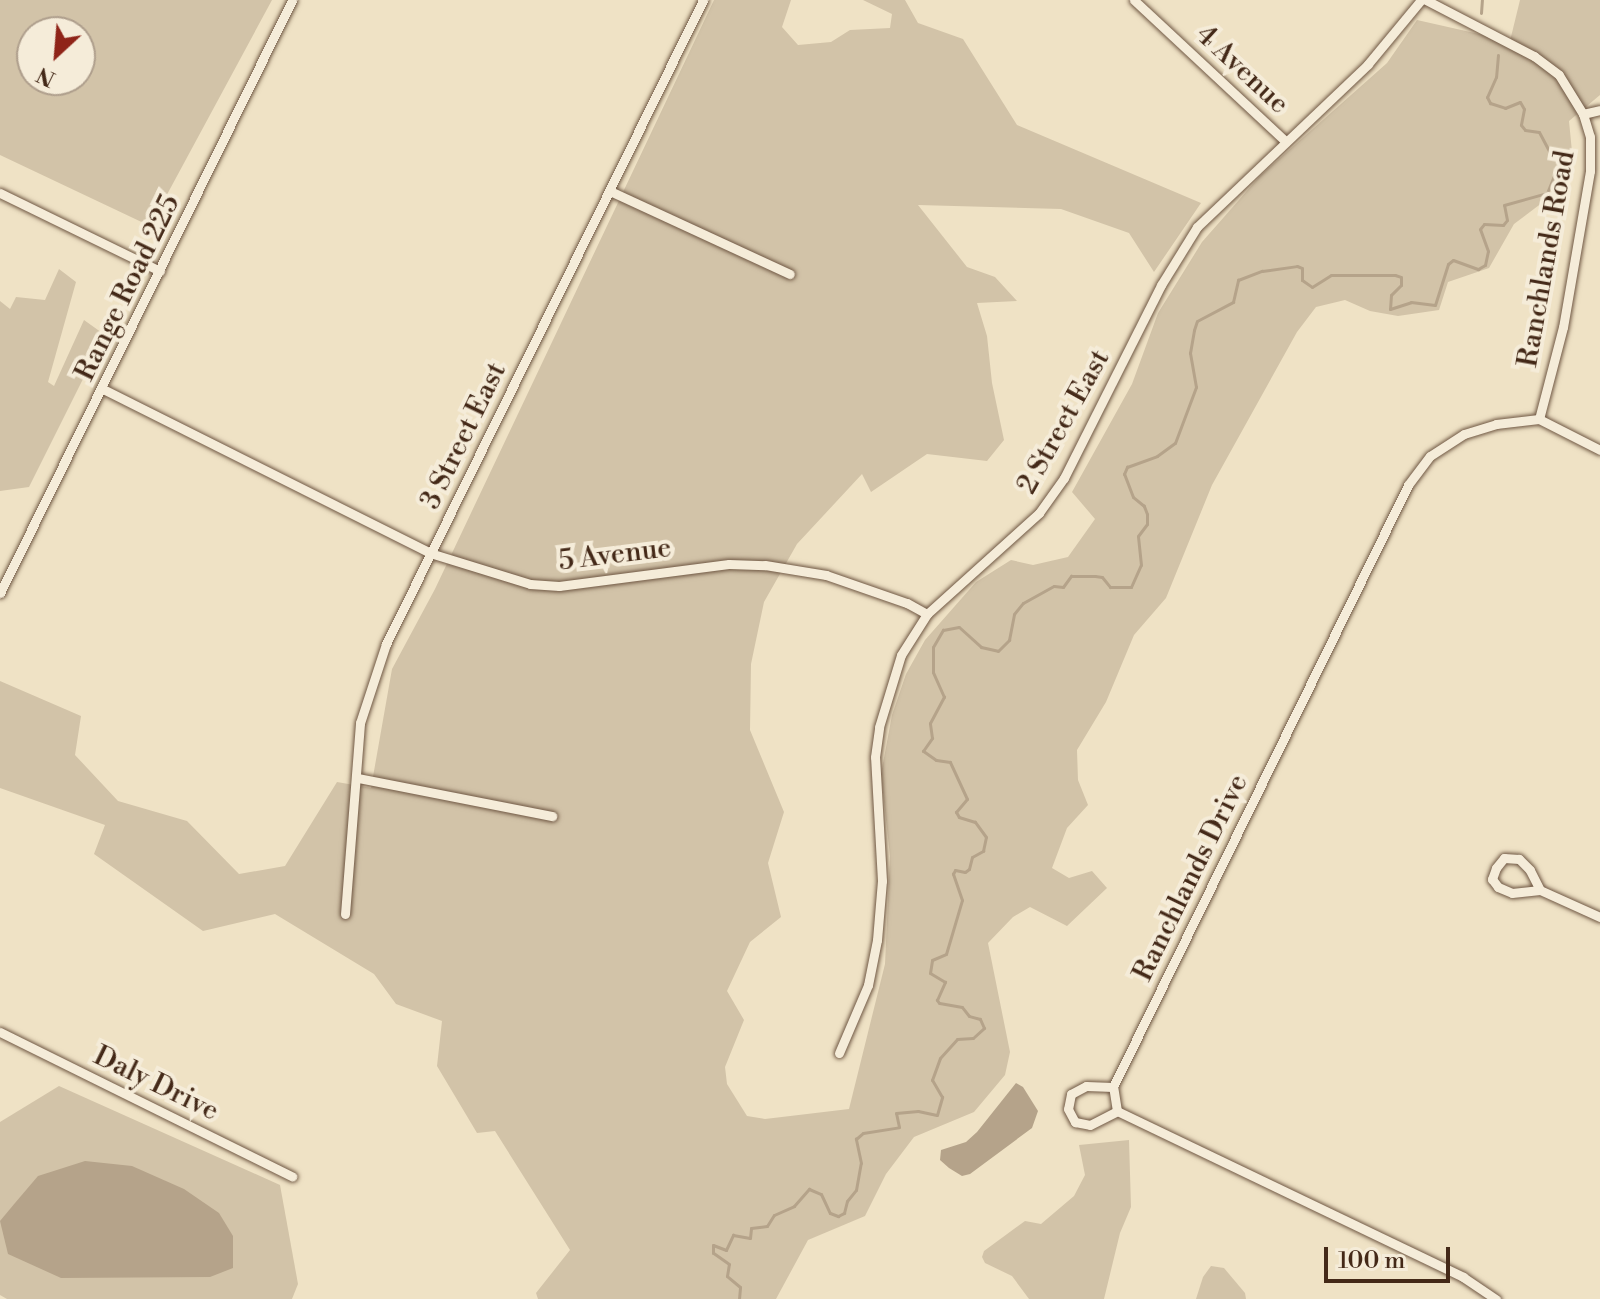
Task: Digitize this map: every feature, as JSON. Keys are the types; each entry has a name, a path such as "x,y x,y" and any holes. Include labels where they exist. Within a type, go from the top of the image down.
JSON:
{"street":[{"name":"Range Road 225","path":"0,593 292,0"},
{"name":"3 Street East","path":"345,914 364,706 386,644 703,0"},
{"name":"4 Avenue","path":"1134,0 1284,140"},
{"name":"2 Street East","path":"839,1053 868,985 877,940 882,881 875,757 879,727 901,655 927,614 1039,513 1080,450 1180,250 1210,212 1368,64 1424,0"},
{"name":"Ranchlands Road","path":"1424,0 1534,56 1559,75 1583,114 1590,137 1590,171 1563,327 1539,419"},
{"path":"1583,114 1600,110"},
{"path":"610,191 790,274"},
{"path":"0,193 160,271"},
{"name":"5 Avenue","path":"103,389 430,553 530,584 559,586 716,565 765,565 826,575 907,603 927,614"},
{"path":"1539,419 1600,450"},
{"name":"Ranchlands Drive","path":"1113,1087 1408,485 1430,456 1464,434 1496,424 1539,419"},
{"path":"358,778 552,816"},
{"path":"1540,890 1530,870 1519,859 1504,858 1492,879 1498,887 1512,893 1540,890 1600,917"},
{"name":"Daly Drive","path":"0,1032 292,1176"},
{"path":"1086,1086 1113,1087 1117,1111 1090,1125 1075,1122 1068,1109 1071,1094 1086,1086"},
{"path":"1117,1111 1463,1277 1496,1299"}],"shaded area":[{"path":"0,0 272,0 150,226 0,155"},
{"path":"714,0 791,0 782,27 798,45 831,42 850,30 890,28 892,14 863,0 905,0 918,23 963,39 1017,125 1201,203 1154,272 1129,233 1061,209 918,205 967,267 995,277 1017,301 977,303 987,336 992,383 1004,440 987,461 927,454 871,492 862,474 797,544 764,602 751,664 750,730 784,812 768,863 781,917 750,942 727,991 744,1020 725,1067 727,1084 747,1116 765,1119 849,1109 885,964 890,856 881,774 892,715 906,674 925,640 976,582 1011,560 1033,565 1068,557 1095,519 1072,492 1132,384 1158,313 1202,242 1260,176 1387,63 1417,20 1510,41 1520,0 1600,0 1600,95 1569,121 1573,162 1555,193 1514,224 1489,268 1448,282 1439,310 1398,316 1370,311 1345,300 1316,307 1297,332 1212,485 1166,598 1134,635 1106,702 1077,750 1078,780 1088,805 1067,828 1052,868 1069,878 1092,871 1107,888 1067,926 1030,907 1013,917 988,943 1010,1052 1005,1075 974,1112 914,1137 886,1174 865,1216 808,1240 776,1299 538,1299 536,1293 570,1250 495,1131 477,1133 437,1066 442,1021 396,1004 374,974 275,914 203,931 94,854 105,825 0,788 0,681 81,716 75,755 118,801 187,821 239,874 285,866 337,782 371,788 392,669 435,589"},
{"path":"59,269 76,282 48,382 54,386 84,320 105,335 29,487 0,491 0,301 10,309 16,297 45,300"},
{"path":"1016,1083 1023,1087 1038,1111 1032,1128 970,1174 962,1176 949,1168 940,1160 941,1150 966,1142"},
{"path":"59,1086 280,1185 298,1284 292,1299 7,1299 0,1295 0,1122"},
{"path":"1129,1140 1131,1207 1120,1233 1104,1299 1029,1299 1012,1276 985,1263 982,1257 984,1251 1025,1221 1041,1224 1074,1196 1085,1175 1079,1145"},
{"path":"85,1161 132,1166 184,1189 219,1213 233,1236 233,1268 210,1277 61,1278 8,1254 0,1221 38,1176"},
{"path":"1211,1266 1224,1268 1245,1293 1246,1299 1196,1299 1203,1277"}],"waterway":[{"path":"1481,13 1482,0"},
{"path":"1498,55 1496,77 1487,97 1490,103 1505,108 1520,102 1524,109 1521,125 1525,130 1539,132 1550,153 1560,160"},
{"path":"1560,160 1574,154"},
{"path":"739,1299 740,1287 727,1276 729,1264 713,1253 713,1245 726,1250 733,1235 750,1238 751,1228 767,1226 774,1215 794,1206 809,1189 821,1194 830,1213 838,1216 844,1213 847,1201 856,1190 861,1163 856,1139 863,1133 899,1127 896,1113 918,1111 937,1115 942,1097 932,1080 940,1058 957,1039 973,1038 984,1028 980,1019 969,1016 962,1007 939,1003 937,1000 945,982 930,973 932,960 946,954 962,900 953,874 955,870 965,872 969,869 972,857 983,851 986,837 975,822 959,817 956,812 967,799 950,762 936,760 923,751 932,738 930,723 944,697 933,672 933,647 943,630 959,627 981,647 998,651 1009,640 1014,614 1023,603 1054,586 1063,587 1071,576 1102,577 1110,587 1131,587 1141,565 1138,536 1147,524 1147,514 1144,506 1133,497 1124,474 1127,467 1157,456 1175,443 1196,387 1190,353 1197,321 1233,302 1238,280 1262,271 1297,266 1302,268 1302,280 1312,287 1331,275 1395,275 1401,277 1401,285 1391,295 1390,309 1411,302 1435,305 1448,264 1453,260 1478,269 1485,265 1488,251 1480,229 1484,224 1503,225 1507,220 1504,205 1547,193 1560,160"}]}
